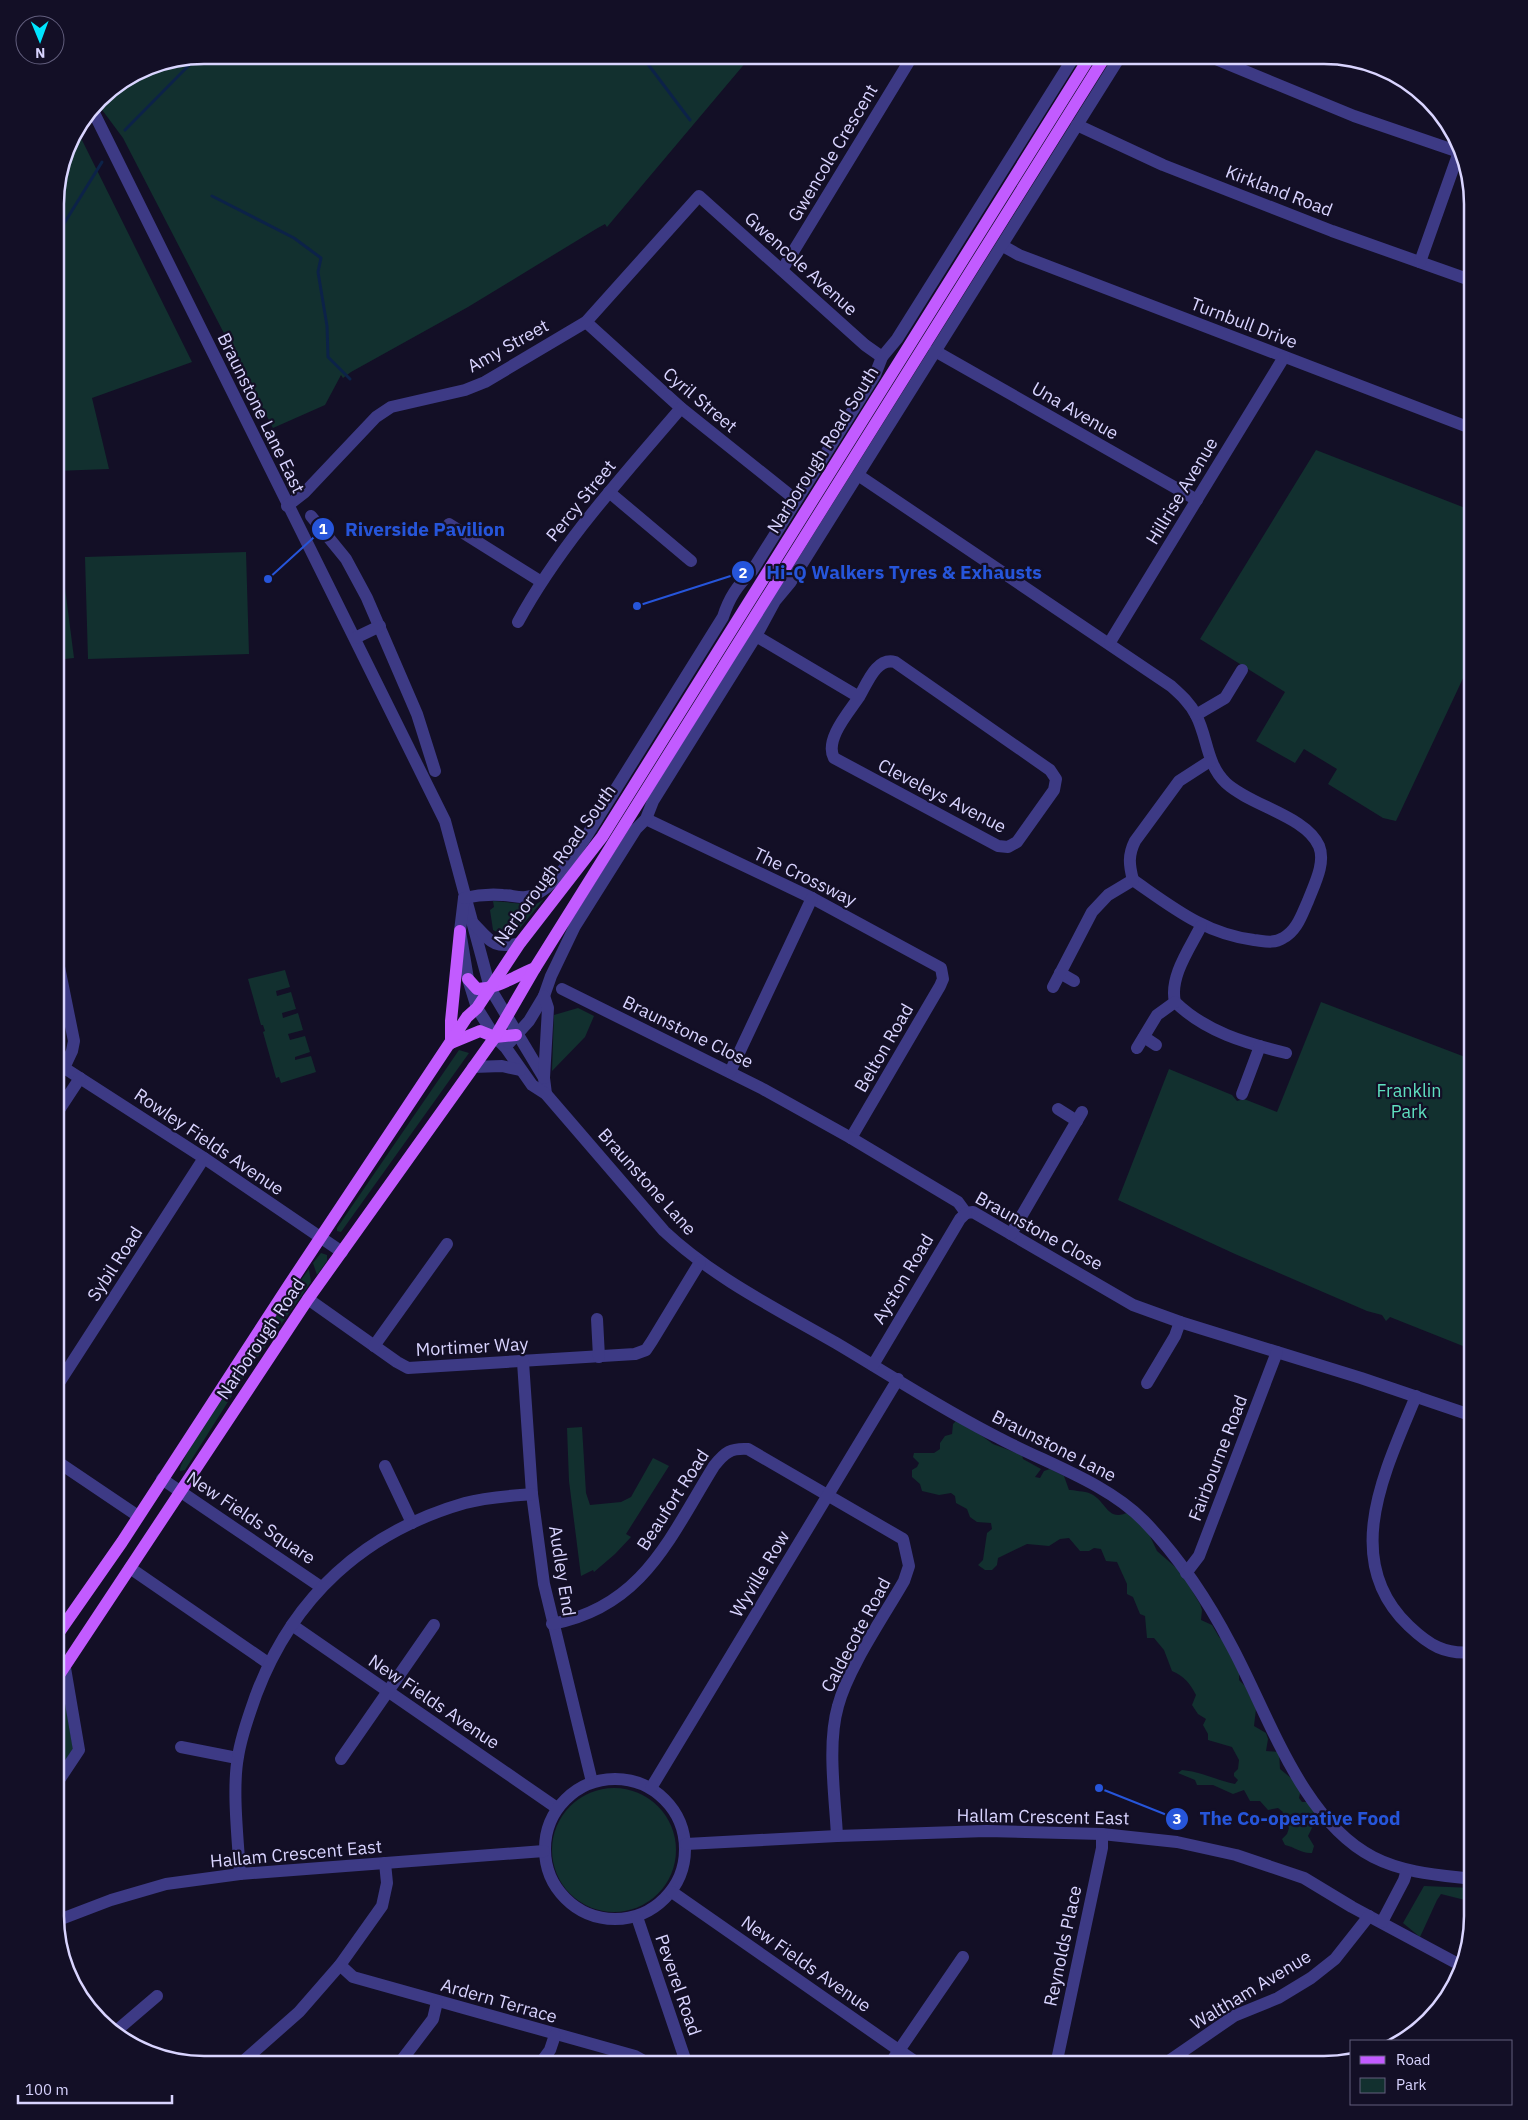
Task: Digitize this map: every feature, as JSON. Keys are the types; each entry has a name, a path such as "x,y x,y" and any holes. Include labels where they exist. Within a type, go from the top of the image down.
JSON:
{"main road":[{"name":"Narborough Road South","path":"477,1008 520,943 602,837 1084,64"},
{"name":"Narborough Road South","path":"495,1037 535,968 1100,64"},
{"path":"460,931 451,1021 452,1043 476,1031 495,1037 516,1035"},
{"path":"468,979 477,989 490,988 504,984 515,976 535,968"},
{"name":"Narborough Road","path":"64,1625 468,1017 477,1008"},
{"name":"Narborough Road","path":"65,1668 308,1299 495,1037"}],"street":[{"name":"Gwencole Crescent","path":"782,270 908,64"},
{"name":"Narborough Road South","path":"464,898 488,894 518,897 534,896 549,885 561,872 589,832 723,617 729,598 738,585 752,571 875,375 882,357 897,339 1069,64"},
{"name":"Narborough Road South","path":"506,1048 529,1020 544,996 568,940 636,829 646,819 653,801 756,636 775,601 790,583 1115,64"},
{"path":"1228,64 1354,116 1454,150"},
{"name":"Braunstone Lane East","path":"95,116 172,266 287,506 355,638 445,821 454,848 464,898 490,988 507,1018"},
{"name":"Kirkland Road","path":"1077,125 1163,165 1464,278"},
{"path":"1420,262 1457,159"},
{"name":"Gwencole Avenue","path":"699,196 865,345 882,357"},
{"name":"Amy Street","path":"287,506 305,492 376,417 391,407 465,390 485,382 586,322 699,196"},
{"name":"Turnbull Drive","path":"1003,246 1019,255 1464,426"},
{"name":"Cyril Street","path":"586,322 681,408 796,500"},
{"name":"Una Avenue","path":"935,351 1197,500"},
{"name":"Hillrise Avenue","path":"1110,642 1284,358"},
{"name":"Percy Street","path":"518,622 540,581 609,492 681,408"},
{"path":"858,474 1110,642 1171,686 1185,699 1196,715 1210,761 1227,784 1253,802 1311,833 1321,853 1321,861 1298,923 1285,937 1271,942 1240,938 1201,926 1133,880 1129,862 1130,850 1184,776 1210,761"},
{"path":"609,492 691,561"},
{"path":"311,516 346,559 380,626 417,714 435,771"},
{"path":"449,524 540,581"},
{"path":"355,638 380,626"},
{"path":"756,636 859,697"},
{"name":"Cleveleys Avenue","path":"886,662 895,662 1050,770 1056,779 1054,790 1017,842 1008,847 998,846 834,758 831,752 833,739 859,697 877,667 886,662"},
{"path":"1196,715 1225,698 1242,670"},
{"name":"The Crossway","path":"646,819 812,898 937,964 943,973"},
{"path":"1053,987 1092,912 1108,895 1133,880"},
{"name":"Narborough Road South","path":"570,913 597,892"},
{"name":"Braunstone Lane East","path":"464,898 460,931 468,979 477,1008 495,1037"},
{"path":"730,1072 812,898"},
{"path":"472,922 491,942 497,945 504,946 520,943"},
{"path":"1201,926 1179,971 1175,985 1175,1002 1190,1017 1210,1028 1260,1046 1286,1052"},
{"name":"Belton Road","path":"851,1138 940,986 943,973"},
{"path":"1060,973 1074,980"},
{"name":"Braunstone Close","path":"562,989 730,1072 851,1138 958,1202 966,1213 973,1212 1133,1305 1180,1322 1464,1413"},
{"path":"64,992 74,1041 72,1051 64,1060"},
{"name":"Narborough Road South","path":"544,996 548,1008 544,1078"},
{"path":"1137,1048 1157,1015 1175,1002"},
{"path":"507,1018 544,1078 546,1094"},
{"path":"1144,1036 1156,1044"},
{"name":"Braunstone Lane","path":"495,1037 506,1048 532,1085 546,1094 664,1231 700,1262 996,1437 1120,1500 1162,1540 1186,1573 1230,1643 1306,1791 1327,1818 1358,1848 1374,1858 1407,1870 1464,1878"},
{"path":"1242,1094 1260,1046"},
{"path":"473,1067 496,1066 520,1070"},
{"name":"Rowley Fields Avenue","path":"64,1068 204,1158 342,1252"},
{"path":"64,1102 80,1078"},
{"path":"1010,1234 1080,1117 1058,1110"},
{"name":"Sybil Road","path":"64,1375 204,1158"},
{"name":"Ayston Road","path":"873,1365 960,1219 966,1213"},
{"path":"374,1346 446,1244"},
{"name":"Mortimer Way","path":"308,1299 408,1368 635,1354 646,1350 700,1262"},
{"path":"597,1319 599,1357"},
{"path":"1147,1383 1175,1336 1180,1322"},
{"name":"Fairbourne Road","path":"1186,1573 1199,1556 1278,1352"},
{"name":"Audley End","path":"523,1362 532,1494 552,1624 592,1782"},
{"name":"Wyville Row","path":"651,1788 898,1379"},
{"path":"1416,1396 1390,1458 1375,1504 1372,1534 1375,1566 1386,1595 1402,1619 1424,1641 1444,1652 1464,1652"},
{"name":"Beaufort Road","path":"552,1624 575,1620 598,1610 636,1583 650,1568 714,1466 724,1453 734,1448 748,1448 828,1494"},
{"path":"64,1466 138,1516"},
{"path":"385,1466 412,1523"},
{"name":"New Fields Square","path":"162,1479 321,1587"},
{"path":"240,1874 236,1811 237,1758 248,1717 268,1663 292,1625 321,1587 348,1562 378,1540 412,1523 466,1503 532,1494"},
{"name":"Caldecote Road","path":"828,1494 903,1539 909,1566 904,1581 848,1679 838,1706 833,1741 837,1836"},
{"path":"130,1568 268,1663"},
{"name":"New Fields Avenue","path":"292,1625 557,1808"},
{"path":"341,1759 434,1625"},
{"path":"64,1772 79,1750 65,1668"},
{"path":"181,1747 237,1758"},
{"path":"609,1778 635,1781 651,1788 673,1808 686,1844 684,1868 672,1892 653,1910 637,1917 608,1920 578,1910 553,1884 544,1851 547,1829 557,1808 573,1792 592,1782 609,1778"},
{"name":"Hallam Crescent East","path":"686,1844 986,1831 1102,1834 1177,1842 1236,1855 1304,1878 1369,1916 1456,1963"},
{"name":"Reynolds Place","path":"1058,2056 1102,1848 1102,1834"},
{"name":"Hallam Crescent East","path":"64,1917 111,1900 166,1884 240,1874 544,1851"},
{"path":"249,2056 299,2012 340,1966 382,1906 387,1883 385,1864"},
{"path":"1382,1922 1404,1880 1407,1870"},
{"name":"New Fields Avenue","path":"672,1892 908,2056"},
{"name":"Waltham Avenue","path":"1176,2056 1234,2016 1278,1998 1311,1978 1335,1959 1369,1916"},
{"name":"Peverel Road","path":"637,1917 684,2056"},
{"path":"896,2056 963,1957"},
{"name":"Ardern Terrace","path":"340,1966 353,1976 437,2002 636,2056"},
{"path":"120,2028 157,1996"},
{"path":"405,2056 433,2019 437,2002"},
{"path":"546,2056 550,2050 555,2035"}],"green space":[{"path":"195,64 744,64 607,227 605,224 596,229 468,307 343,378 341,375 325,405 273,428 123,138 101,109 126,87 150,74 176,66"},
{"path":"81,138 192,362 92,398 109,469 64,471 64,195 66,176 71,159"},
{"path":"1316,450 1464,508 1464,676 1396,821 1383,818 1328,784 1337,769 1304,749 1295,763 1256,741 1285,692 1200,639"},
{"path":"246,552 249,654 88,659 85,557"},
{"path":"64,580 74,658 64,659"},
{"path":"544,899 515,934 505,936 493,930 490,910 494,907 493,901 535,905"},
{"path":"285,970 290,987 276,991 277,996 291,992 296,1009 282,1013 283,1018 298,1013 303,1030 288,1034 290,1040 305,1036 310,1052 295,1057 295,1060 311,1056 316,1072 281,1083 279,1077 276,1078 263,1032 265,1031 263,1025 261,1025 248,979"},
{"name":"Franklin Park","path":"1321,1002 1464,1057 1464,1346 1390,1317 1386,1321 1382,1315 1367,1311 1235,1254 1118,1200 1169,1069 1232,1095 1237,1101 1244,1099 1277,1112"},
{"path":"578,1008 594,1016 585,1037 552,1071 554,1015"},
{"path":"459,1050 469,1053 341,1232 337,1231 337,1228"},
{"path":"321,1253 327,1255 327,1261 317,1275 313,1263"},
{"path":"309,1269 311,1282 243,1378 185,1470 180,1471 184,1459 215,1407"},
{"path":"956,1421 971,1428 993,1444 1022,1455 1023,1459 1041,1469 1035,1477 1040,1478 1044,1471 1050,1469 1064,1476 1069,1490 1089,1493 1095,1496 1111,1513 1121,1515 1129,1512 1149,1534 1157,1551 1181,1572 1200,1604 1202,1610 1201,1620 1212,1625 1219,1637 1227,1644 1239,1668 1239,1680 1245,1686 1256,1709 1254,1726 1266,1733 1268,1739 1266,1751 1279,1752 1280,1769 1297,1783 1301,1789 1299,1798 1302,1802 1309,1802 1314,1811 1315,1819 1308,1836 1314,1846 1312,1853 1285,1845 1282,1839 1287,1834 1289,1828 1285,1822 1279,1821 1279,1816 1283,1812 1278,1808 1268,1810 1260,1801 1250,1801 1244,1790 1233,1794 1213,1785 1197,1785 1195,1780 1178,1773 1182,1770 1189,1771 1235,1784 1238,1780 1234,1773 1238,1769 1239,1760 1232,1747 1208,1740 1208,1734 1203,1725 1206,1719 1198,1714 1192,1705 1196,1695 1186,1680 1172,1671 1164,1650 1154,1638 1147,1638 1145,1616 1140,1614 1133,1597 1127,1594 1127,1584 1117,1562 1106,1561 1101,1549 1094,1548 1089,1551 1080,1551 1069,1538 1060,1539 1049,1546 1027,1544 998,1558 997,1565 992,1570 985,1570 978,1565 983,1560 987,1533 992,1529 991,1523 977,1522 970,1517 967,1509 956,1503 955,1496 951,1493 939,1495 922,1491 920,1484 912,1477 912,1470 919,1463 913,1457 914,1453 934,1453 940,1449 940,1443 945,1436 952,1434 953,1424"},
{"path":"582,1427 586,1493 590,1505 621,1502 631,1497 653,1458 669,1466 626,1534 631,1537 594,1572 593,1570 581,1576 569,1481 567,1428"},
{"path":"64,1694 73,1749 64,1762"},
{"path":"614,1788 638,1793 649,1798 658,1806 666,1815 671,1826 676,1850 671,1874 666,1885 658,1894 649,1902 638,1907 614,1912 590,1907 579,1902 570,1894 562,1885 557,1874 552,1850 557,1826 562,1815 570,1806 579,1798 590,1793"},
{"path":"1424,1886 1464,1888 1464,1900 1441,1894 1420,1937 1403,1923"}],"waterway":[{"path":"648,64 690,120"},
{"path":"125,130 190,65"},
{"path":"64,224 102,162"},
{"path":"212,196 294,238 321,258 318,272 327,326 328,357 350,379"}],"place":[{"name":"Riverside Pavilion","path":"268,579"},
{"name":"Hi-Q Walkers Tyres & Exhausts","path":"637,606"},
{"name":"The Co-operative Food","path":"1099,1788"}]}
